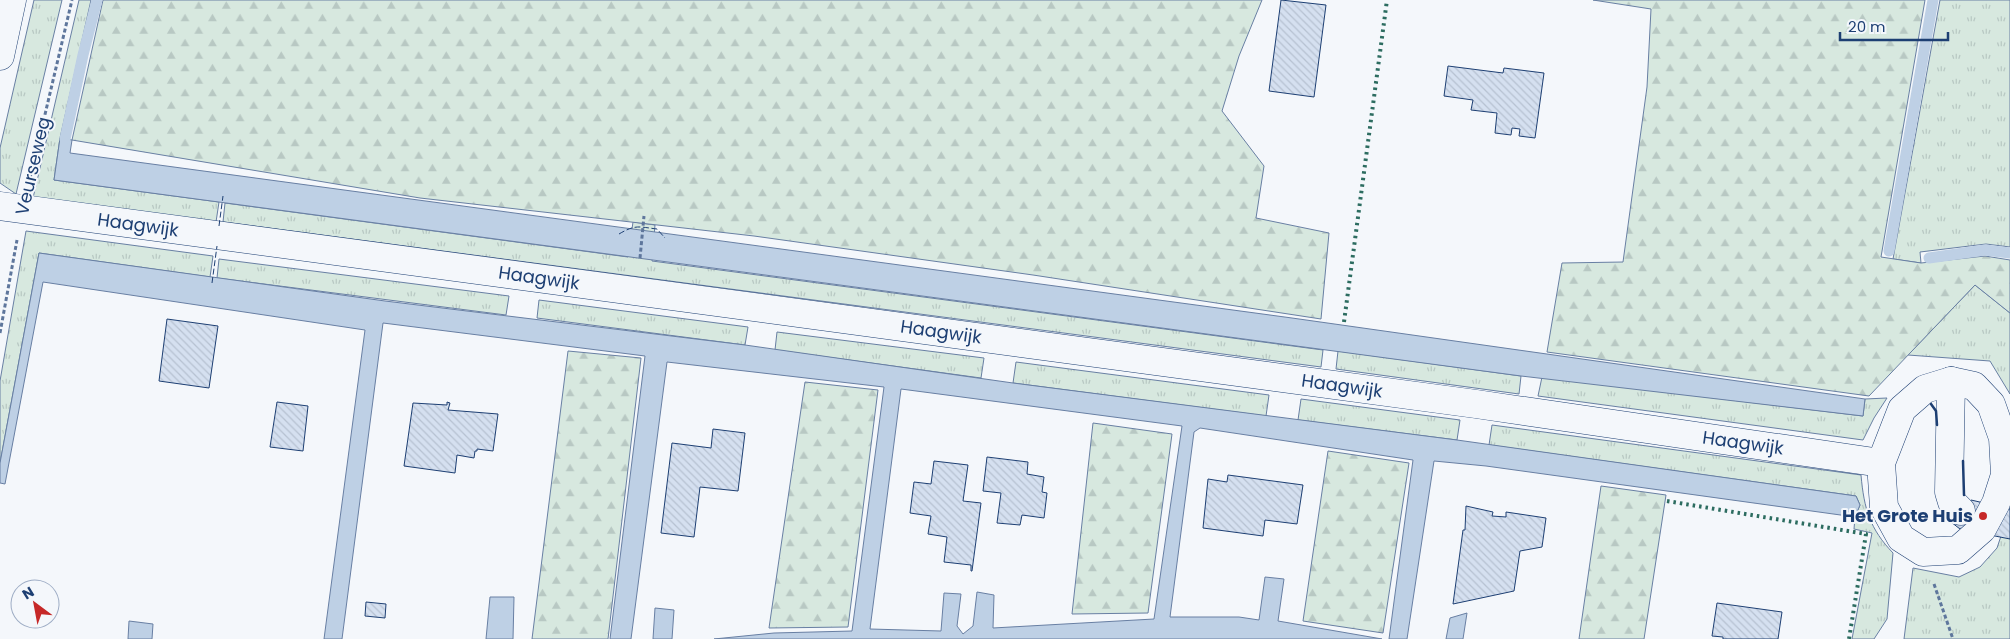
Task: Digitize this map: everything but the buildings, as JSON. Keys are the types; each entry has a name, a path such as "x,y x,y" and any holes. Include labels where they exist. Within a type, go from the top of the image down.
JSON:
{"street":[{"path":"0,56 12,0"},
{"name":"Haagwijk","path":"11,208 1503,408 1881,463"},
{"path":"1951,382 1949,492 1952,502 1961,511"},
{"path":"1951,382 1974,386 1991,404 2003,438 2005,475 1996,503 1982,529 1958,550 1923,552 1901,538 1884,507 1881,463 1902,409 1925,388 1951,382"}],"path":[{"name":"Veurseweg","path":"0,333 11,208 72,0"},
{"path":"636,291 644,216"},
{"path":"1923,552 1953,639"}],"green space":[{"path":"34,0 62,0 16,194 0,183 0,148"},
{"path":"79,0 91,0 60,138 54,180 219,202 216,222 33,198"},
{"path":"103,0 1262,0 1239,56 1222,111 1264,166 1256,218 1329,233 1321,319 1033,275 754,236 420,198 72,140"},
{"path":"1593,0 1925,0 1881,257 1921,263 1985,256 2010,260 2010,313 1975,285 1869,396 1547,352 1562,263 1623,262 1647,87 1651,9"},
{"path":"1940,0 2010,0 2010,247 1986,244 1920,252 1921,263 1893,259"},
{"path":"225,203 628,257 633,222 655,225 652,261 1323,350 1321,367 223,222"},
{"path":"26,231 213,256 210,277 39,253 0,463 0,381"},
{"path":"219,259 509,296 506,315 217,278"},
{"path":"1975,285 2010,313 2010,394 1990,361 1908,355"},
{"path":"539,300 748,327 745,345 537,318"},
{"path":"777,332 984,358 981,378 775,350"},
{"path":"568,351 641,358 608,639 532,639"},
{"path":"1338,351 1521,376 1519,394 1336,369"},
{"path":"1016,362 1269,395 1266,416 1013,383"},
{"path":"1542,377 1863,416 1865,399 1887,398 1863,440 1538,396"},
{"path":"805,382 878,390 848,627 769,628"},
{"path":"1301,399 1460,420 1457,440 1298,420"},
{"path":"1093,423 1172,434 1148,613 1072,614"},
{"path":"1492,425 1861,475 1866,508 1870,518 1879,535 1893,553 1887,619 1874,639 1852,639 1872,533 1854,529 1855,517 1860,505 1856,496 1489,445"},
{"path":"1328,451 1409,463 1383,633 1303,621"},
{"path":"1601,486 1666,495 1644,639 1579,639"},
{"path":"2010,509 2010,639 1904,639 1913,568 1959,577 1980,567 1997,548"}],"water":[{"path":"60,138 72,140 70,153 1292,318 1865,399 1863,416 1521,376 54,180"},
{"path":"39,253 385,301 745,345 1013,383 1457,440 1856,496 1860,505 1855,517 1486,466 1434,461 1407,639 1389,639 1413,460 1200,428 1194,432 1170,617 1239,617 1259,620 1265,577 1284,579 1278,621 1382,639 714,639 774,633 852,631 884,387 667,362 631,639 610,639 645,356 383,323 342,639 324,639 365,330 43,282 5,484 0,483 0,463","holes":["901,389 1182,426 1154,619 993,628 994,595 977,592 973,626 963,634 957,626 961,594 944,593 941,631 870,629"]},
{"path":"490,597 514,597 513,639 486,639"},
{"path":"655,608 674,610 672,639 653,639"},
{"path":"1467,613 1463,639 1446,639 1450,618"},
{"path":"129,621 153,624 152,639 128,639"}],"waterway":[{"path":"65,139 97,0"},
{"path":"1889,251 1933,0"},
{"path":"1929,258 1985,250 2010,253"}],"hedge":[{"path":"1344,322 1387,0"},
{"path":"1667,501 1866,534 1849,639"}],"fence":[{"path":"219,226 223,196"},
{"path":"619,234 634,227 642,227 657,229 665,238"},
{"path":"212,283 217,246"}],"wall":[{"path":"1931,404 1936,411 1937,425"},
{"path":"1963,461 1964,495"}],"place":[{"name":"Het Grote Huis","path":"1983,516"}]}
